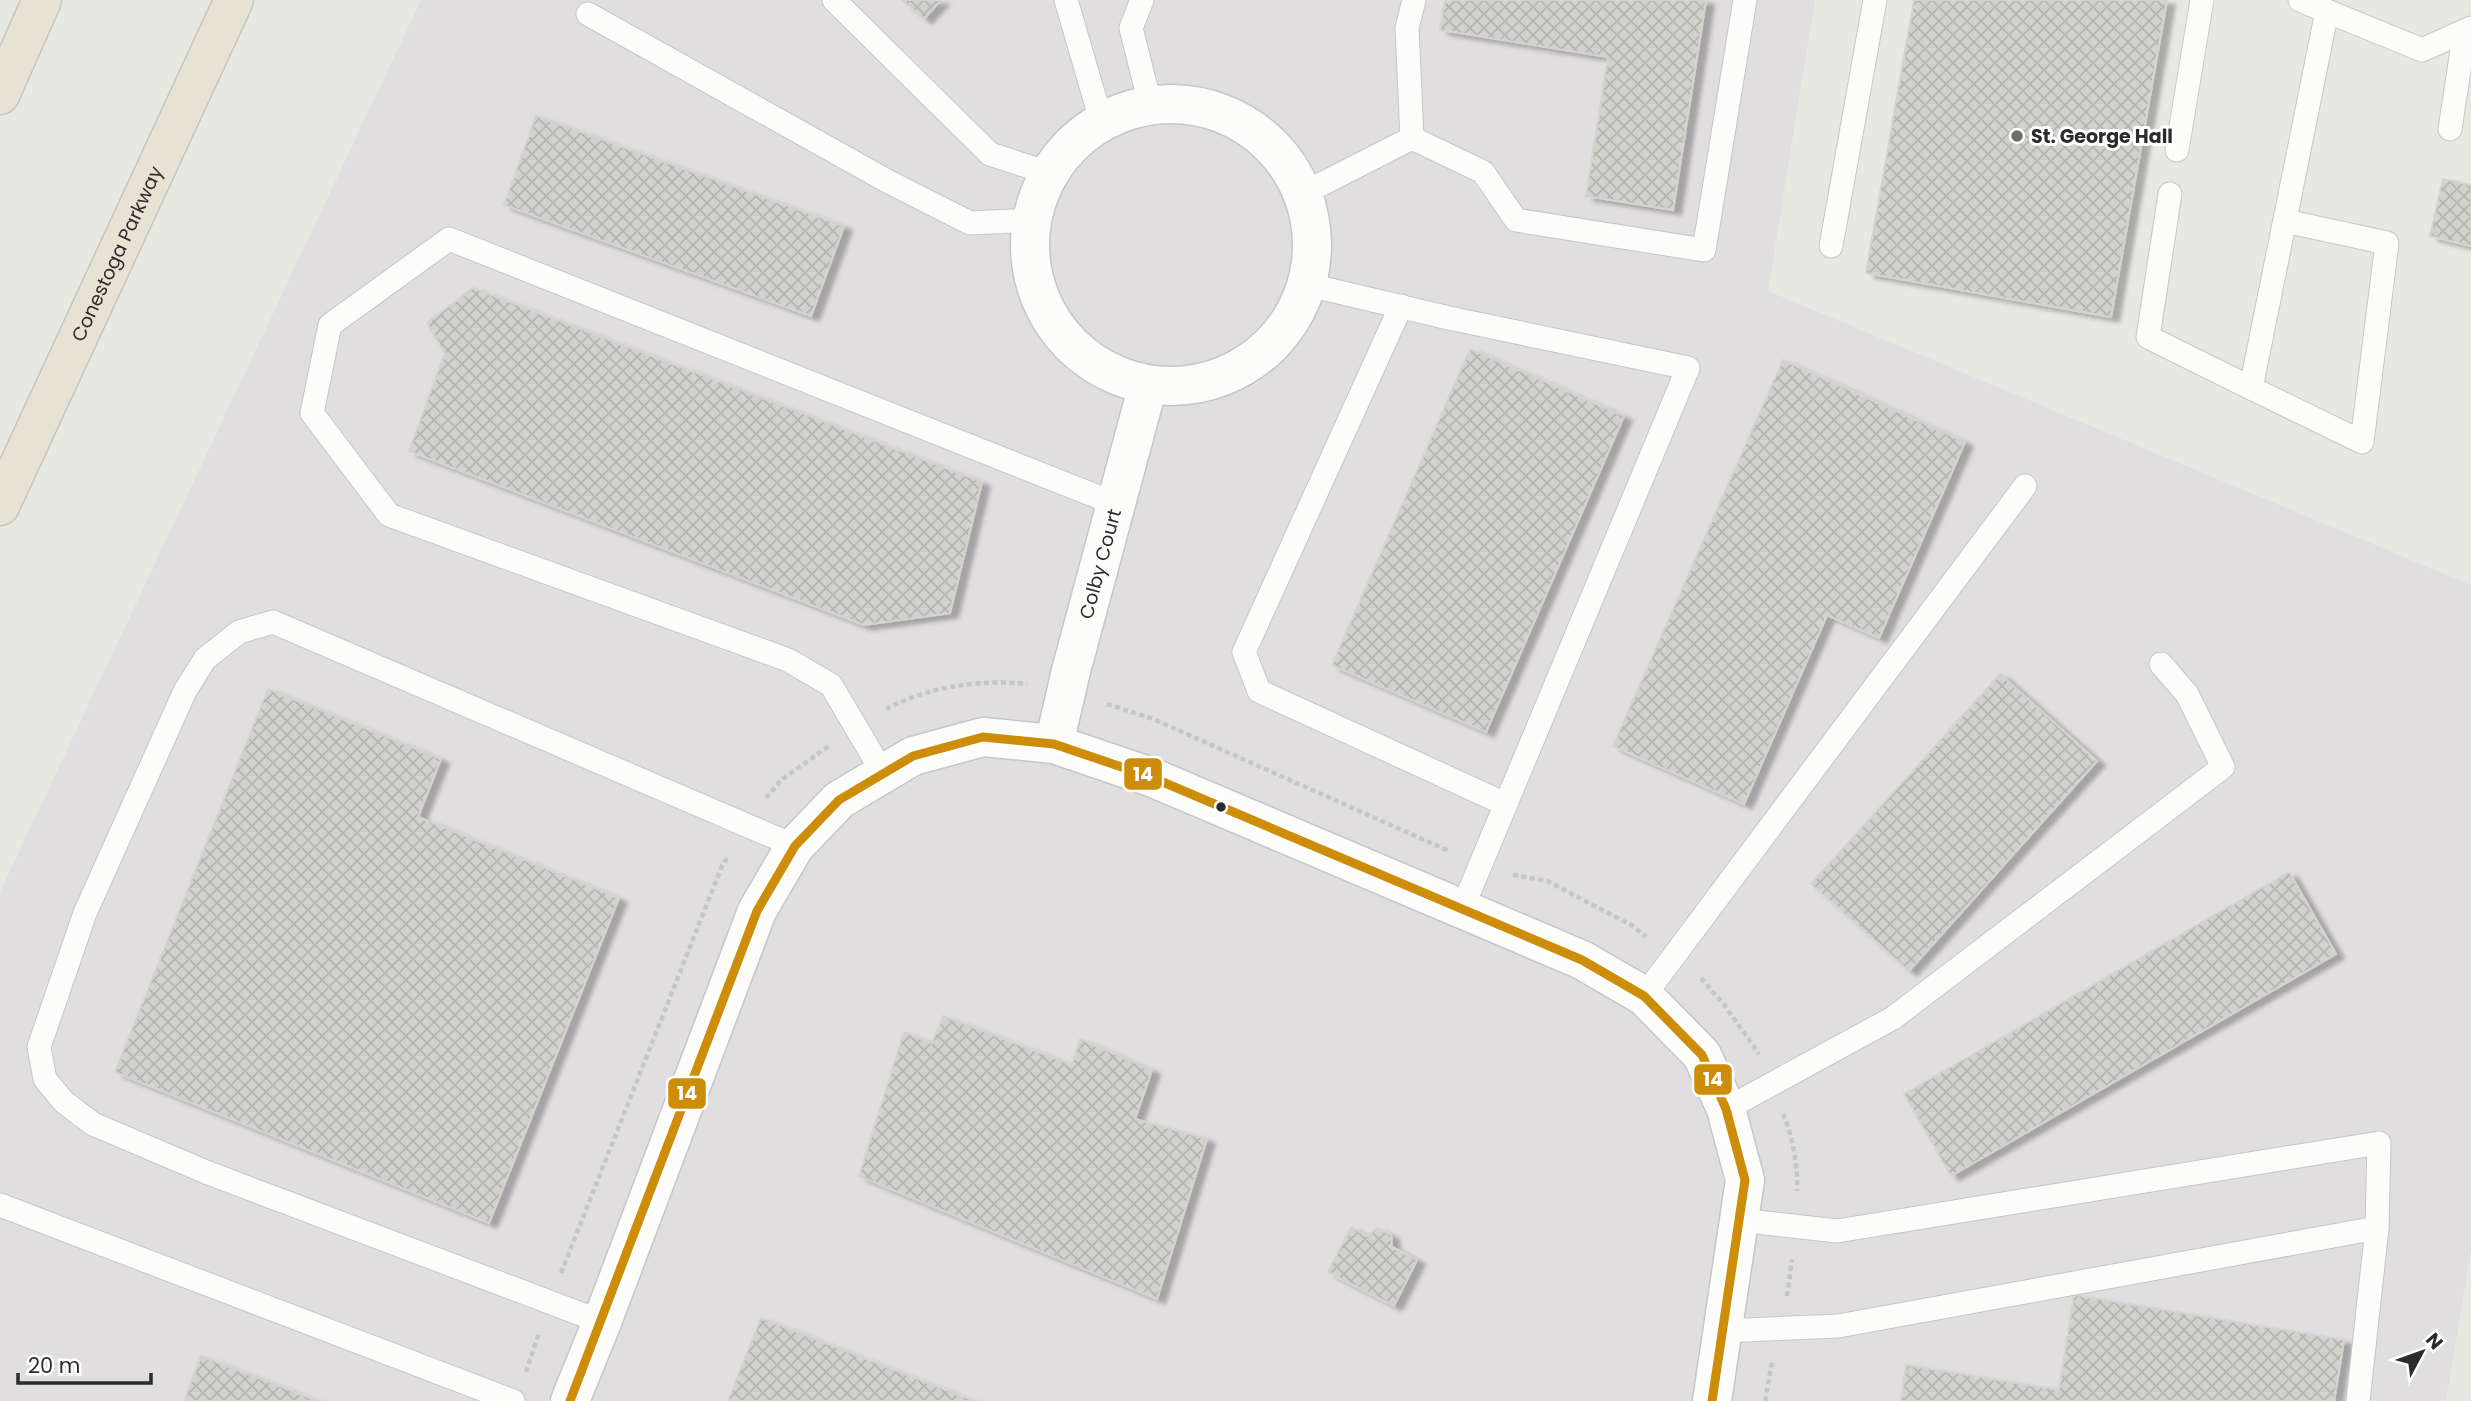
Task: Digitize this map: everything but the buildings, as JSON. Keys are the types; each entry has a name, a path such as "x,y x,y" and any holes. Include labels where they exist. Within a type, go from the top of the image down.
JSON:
{"highway":[{"path":"0,95 42,0"},
{"name":"Conestoga Parkway","path":"0,506 234,0"},
{"path":"215,41 246,0"}],"street":[{"path":"1150,104 1199,105 1259,132 1300,182 1314,254 1308,285 1287,329 1251,363 1198,385 1148,385 1122,378 1079,353 1051,320 1032,274 1032,220 1048,173 1078,137 1101,121 1120,112 1150,104"},
{"name":"Colby Court","path":"1054,744 1070,671 1148,385"},
{"path":"570,1401 757,911 795,846 839,800 913,756 983,737 1054,744 1151,777 1581,960 1644,996 1702,1055 1726,1109 1745,1180 1712,1401"}],"lane":[{"path":"834,0 990,154 1048,173"},
{"path":"1066,0 1101,121"},
{"path":"1142,0 1131,28 1150,104"},
{"path":"1412,138 1407,28 1415,0"},
{"path":"1412,138 1483,172 1516,220 1704,250 1745,0"},
{"path":"1831,246 1875,0"},
{"path":"2177,150 2202,0"},
{"path":"2300,0 2422,50 2468,29"},
{"path":"2251,388 2327,11"},
{"path":"589,14 889,182 970,223 1032,220"},
{"path":"2450,129 2468,29"},
{"path":"1304,193 1412,138"},
{"path":"2170,194 2148,337 2362,442 2386,243 2285,221"},
{"path":"883,774 831,685 788,660 389,515 312,413 330,325 449,239 1116,504"},
{"path":"1308,285 1688,368 1462,909"},
{"path":"1401,306 1244,652 1259,691 1505,804"},
{"path":"1644,996 2025,486"},
{"path":"602,1322 206,1172 93,1124 64,1102 44,1079 39,1047 85,913 185,691 205,659 239,632 273,622 795,846"},
{"path":"1726,1109 1893,1018 2223,767 2188,694 2161,664"},
{"path":"1738,1220 1837,1231 2379,1143 2377,1228 2358,1401"},
{"path":"0,1205 513,1401"},
{"path":"1722,1331 1838,1326 2377,1228"}],"path":[{"path":"888,707 923,694 961,685 1024,684"},
{"path":"1121,708 1217,747 1451,852"},
{"path":"760,805 781,780 810,758"},
{"path":"562,1270 722,866"},
{"path":"1509,875 1546,881 1633,926"},
{"path":"1703,980 1759,1054"},
{"path":"1765,1401 1790,1285 1798,1177 1787,1122"},
{"path":"525,1376 534,1350"}],"shaded area":[{"path":"421,0 1815,0 1768,291 2471,585 2471,1251 2446,1401 0,1401 0,892"}],"transit line":[{"name":"14","path":"570,1401 757,911 795,846 839,800 913,756 983,737 1054,744 1151,777 1582,960 1644,996 1702,1055 1726,1109 1745,1180 1712,1401"}],"place":[{"name":"St. George Hall","path":"2017,136"}]}
